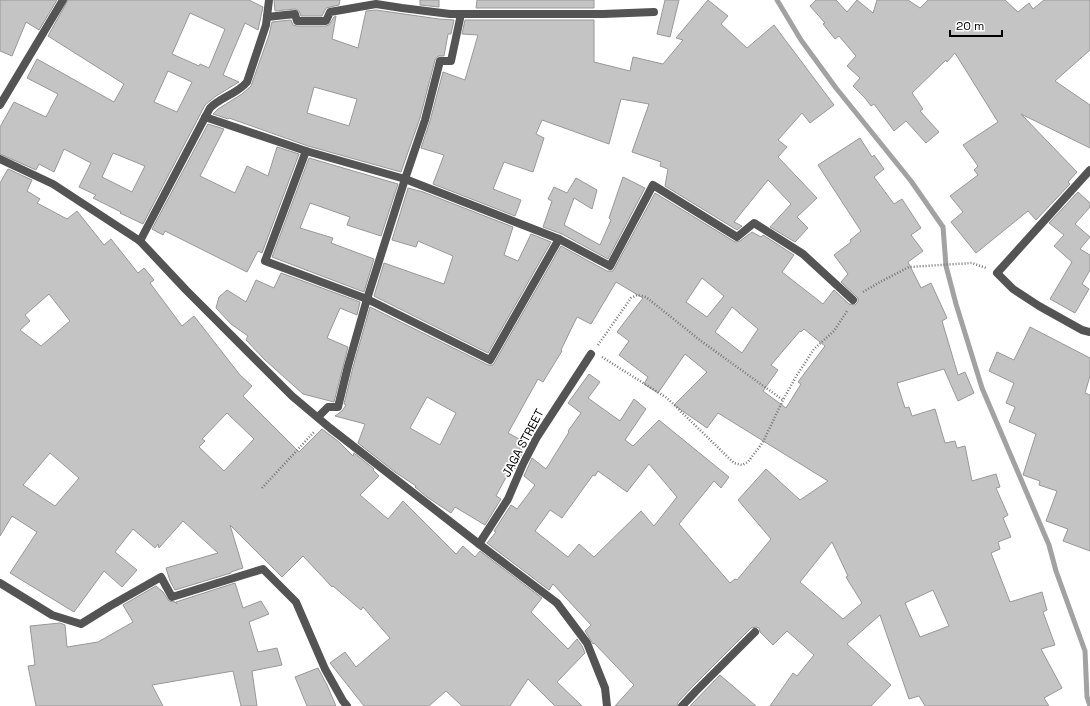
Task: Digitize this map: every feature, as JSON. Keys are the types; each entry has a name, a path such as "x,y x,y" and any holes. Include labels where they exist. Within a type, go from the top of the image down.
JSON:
{"street":[{"path":"0,105 63,0"},
{"path":"140,241 210,108 216,102 242,88 247,82 266,25 269,0"},
{"path":"267,17 295,14 297,21 326,21 330,12 376,4 450,14 603,14 654,12"},
{"path":"320,419 328,407 338,407 348,366 368,299 425,120 440,61 451,61 461,14"},
{"path":"205,117 306,151 405,179 560,239 610,266 653,185 737,237 754,222 803,254 853,300"},
{"path":"306,151 265,261 368,299 490,360 560,239"},
{"path":"0,159 53,184 140,241 186,290 292,396 478,544 557,603 587,643 605,688 607,706"},
{"path":"1090,170 997,273 1019,294 1082,330 1090,332"},
{"name":"JAGA STREET","path":"478,544 508,499 523,464 540,433 591,354"},
{"path":"0,583 52,615 81,624 161,577 172,597 264,569 296,602 325,669 343,702 347,706"},
{"path":"682,706 696,690 755,632"}],"path":[{"path":"783,400 701,341 646,297 642,296 637,295 631,298 591,354 602,357 667,398 734,463 742,465 748,462 763,442 783,400 814,349 834,331 853,300 871,286 909,267 972,263"},
{"path":"262,488 320,419"}],"building":[{"path":"0,0 57,0 39,30 26,22 12,56 0,51"},
{"path":"68,0 249,0 263,7 258,30 245,23 223,75 239,82 216,96 205,105 143,224 93,198 96,195 79,187 91,163 64,149 54,172 39,164 36,170 0,154 0,127 14,102 46,117 58,94 27,78 37,59 114,102 124,84 48,36","holes":["190,13 225,29 209,68 200,64 199,66 172,54","168,71 192,82 177,112 154,102","113,153 145,166 132,192 102,177"]},
{"path":"274,0 340,0 339,5 326,8 322,16 301,16 299,11 295,9 275,11"},
{"path":"420,0 439,0 439,7 420,5"},
{"path":"477,0 594,0 594,8 476,8"},
{"path":"665,0 679,0 670,37 657,34"},
{"path":"708,0 728,16 721,24 747,48 774,25 834,105 810,123 802,113 778,140 787,147 778,157 817,198 797,217 808,228 795,242 770,227 791,204 768,180 734,222 742,226 737,230 665,186 668,169 660,166 661,162 632,152 649,104 621,99 609,144 542,120 536,134 544,138 533,172 504,162 493,189 521,200 515,216 433,184 444,155 421,148 443,72 465,80 478,35 462,34 465,20 594,20 594,62 630,71 633,57 663,64 683,40 676,38"},
{"path":"816,0 836,0 847,12 857,0 873,13 877,0 908,0 920,8 928,0 1005,0 1018,12 1029,3 1033,9 1044,0 1090,0 1090,50 1055,81 1090,105 1090,148 1021,114 1077,172 1068,182 1070,184 1036,220 1028,211 976,253 951,222 963,212 950,196 978,175 974,170 978,166 963,145 998,122 955,53 912,93 923,109 920,111 939,132 926,143 906,121 894,131 874,104 871,106 853,86 860,78 847,66 856,56 839,36 835,39 823,24 825,23 810,6"},
{"path":"376,10 454,20 451,34 448,34 444,56 438,56 435,60 420,118 401,172 308,146 229,118 228,119 213,114 251,86 269,35 272,22 291,20 293,25 297,26 326,26 329,25 336,16 332,39 358,48 366,11","holes":["314,87 357,99 349,126 307,113"]},
{"path":"208,124 224,129 200,176 235,193 247,166 268,176 277,147 299,154 262,253 258,251 247,272 165,231 163,235 152,229"},
{"path":"860,138 872,157 874,155 884,169 874,177 894,204 902,199 921,228 911,235 923,251 908,262 921,288 931,283 947,318 942,321 958,375 965,372 974,393 958,401 944,369 897,383 905,408 909,407 912,416 935,409 945,443 955,441 957,448 965,446 972,481 996,474 1000,487 996,488 1008,515 1003,518 1011,537 998,542 1000,549 991,553 1010,602 1042,592 1047,610 1043,612 1055,645 1041,649 1062,688 1044,698 1049,706 925,706 919,696 909,699 880,615 847,644 891,685 871,706 770,706 793,673 797,676 814,655 787,631 773,645 760,632 759,628 756,627 751,628 692,687 678,702 677,706 615,706 634,685 594,643 593,644 585,631 591,625 553,584 549,590 487,543 496,532 494,531 511,505 517,509 535,485 524,476 532,458 546,469 569,432 568,431 581,413 568,403 589,374 600,382 588,398 620,421 634,399 646,409 625,440 633,446 659,420 729,477 721,488 714,481 679,524 730,583 735,579 737,580 771,539 738,500 766,469 800,500 828,481 718,413 707,428 674,405 707,372 685,354 658,393 644,384 648,377 619,355 629,341 617,332 643,298 616,282 591,324 577,317 561,350 562,351 543,382 538,379 508,433 523,441 519,448 523,451 515,469 512,466 496,496 501,499 485,525 455,507 451,513 427,497 415,487 416,486 395,472 358,443 365,424 335,416 342,411 346,405 344,404 353,367 370,307 488,365 493,365 561,246 607,271 613,271 655,193 735,242 740,241 752,232 761,237 763,235 794,255 782,272 823,304 834,290 849,304 855,305 858,302 858,298 841,282 848,274 834,255 851,242 850,240 861,231 818,165","holes":["702,278 724,296 707,317 686,302","732,307 758,329 742,353 715,332","804,329 825,346 798,382 801,384 786,408 763,391 778,370 771,365 800,331 801,332","427,397 456,413 440,445 410,428","649,464 677,497 654,526 641,511 594,557 579,544 568,557 535,531 550,510 562,518 593,475 595,476 598,471 627,492","832,542 848,576 846,577 862,603 843,619 800,582","933,590 949,626 920,637 905,603"]},
{"path":"309,158 398,184 381,236 347,225 350,217 310,203 300,228 333,238 331,243 374,259 364,292 272,257"},
{"path":"8,169 32,180 27,191 40,199 37,203 67,219 77,211 104,245 111,239 138,273 144,268 154,280 150,283 182,326 194,316 240,375 252,386 243,396 299,452 322,429 339,442 353,456 354,453 374,469 373,470 379,476 360,495 388,519 403,501 456,554 463,546 475,557 480,551 542,598 531,612 568,649 577,639 585,653 557,682 582,706 555,706 528,679 510,706 462,706 446,691 429,706 364,706 330,663 345,652 356,667 390,638 363,607 361,610 333,586 332,587 303,556 282,577 230,525 243,568 175,590 170,581 166,568 218,553 183,521 159,548 158,544 155,548 133,529 115,552 137,570 122,587 104,571 74,612 10,573 37,532 12,516 0,536 0,183","holes":["49,294 70,321 41,346 20,330 30,321 25,315","227,413 254,439 224,471 199,447 205,441 202,439","50,453 79,478 55,506 23,485"]},
{"path":"623,177 645,188 608,259 562,234 543,227 552,201 548,199 554,187 567,193 576,178 597,190 592,209 574,198 564,225 600,245 611,220 609,218"},
{"path":"408,188 423,192 513,227 504,255 518,261 531,234 551,242 488,353 374,296 384,263 444,284 453,256 418,241 416,247 392,240"},
{"path":"1078,192 1090,203 1090,207 1075,224 1090,237 1080,249 1090,255 1090,270 1082,284 1089,289 1075,313 1050,299 1072,262 1054,246 1064,235 1049,223"},
{"path":"281,273 360,302 357,315 340,308 327,338 348,347 334,402 303,394 265,360 246,340 248,336 231,324 216,308 219,297 227,290 246,302 256,280 274,288"},
{"path":"1030,327 1090,358 1090,376 1085,393 1090,395 1090,551 1063,541 1068,529 1046,521 1057,491 1039,485 1040,481 1023,475 1036,434 1009,422 1015,407 1006,403 1014,383 989,371 997,352 1014,360"},
{"path":"235,583 243,608 261,601 269,614 249,622 258,652 277,648 282,665 252,671 257,706 241,706 233,671 152,685 163,706 36,706 28,666 35,665 30,626 60,623 65,625 67,647 98,642 133,622 123,605 156,586 163,592 169,601 177,604 176,602"},
{"path":"318,668 336,706 307,706 295,677"},
{"path":"720,675 756,706 690,706"}],"waterway":[{"path":"777,0 801,40 836,88 911,181 943,227 946,266 982,388 1049,545 1056,571 1085,651 1087,697 1090,706"}]}
